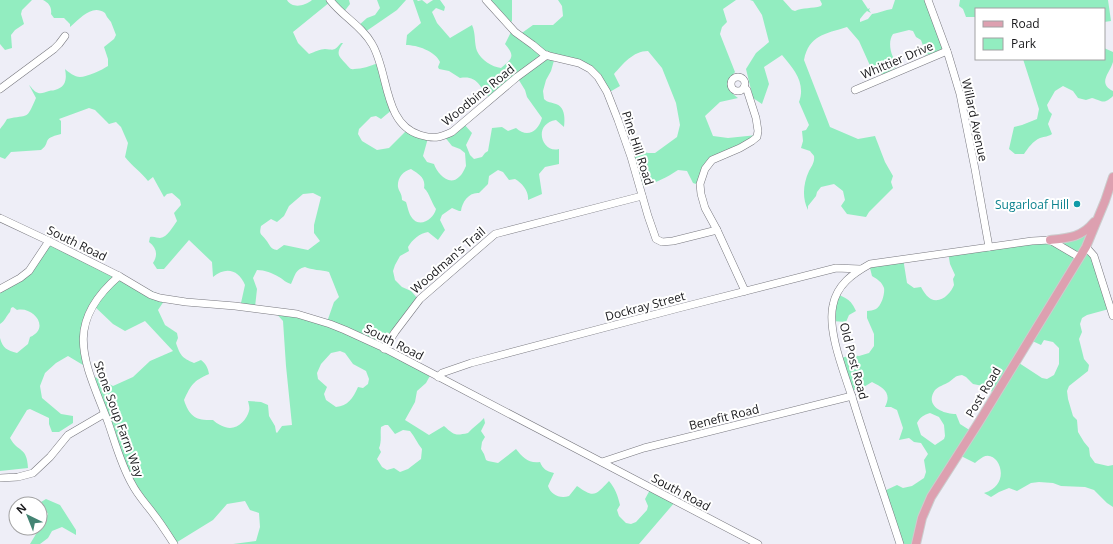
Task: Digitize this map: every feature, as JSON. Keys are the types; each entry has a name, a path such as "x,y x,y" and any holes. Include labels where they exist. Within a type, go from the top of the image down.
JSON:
{"main road":[{"name":"Post Road","path":"916,544 922,518 931,497 979,422 1086,247 1099,217 1113,177"},
{"path":"1050,240 1083,233 1099,217"}],"street":[{"name":"Woodbine Road","path":"330,0 362,30 374,46 397,117 408,130 430,138 440,138 452,132 517,77 547,55"},
{"name":"Pine Hill Road","path":"486,0 515,32 547,55 579,63 590,69 598,77 608,92 631,157 656,239 662,242 673,241 717,230"},
{"name":"Willard Avenue","path":"928,0 947,51 960,94 989,247"},
{"path":"0,89 59,44 64,36"},
{"name":"Whittier Drive","path":"854,90 947,51"},
{"path":"744,87 748,90 756,118 758,131 757,137 752,142 712,160 705,169 700,184 700,194 705,208 717,230 745,291"},
{"name":"Woodman's Trail","path":"384,349 394,332 420,299 495,234 642,196"},
{"name":"South Road","path":"0,218 120,276 160,298 297,314 330,324 384,349 758,544"},
{"path":"1050,240 1079,257"},
{"name":"Old Post Road","path":"900,544 871,459 836,346 832,327 832,306 841,286 850,276 870,264 1050,240"},
{"path":"0,289 20,278 29,271 48,241"},
{"path":"1086,247 1094,256 1113,316"},
{"name":"Dockray Street","path":"438,377 442,373 494,357 745,291 836,268 860,269"},
{"name":"Stone Soup Farm Way","path":"120,276 108,286 95,302 89,314 83,340 84,353 96,394 132,484 174,544"},
{"name":"Benefit Road","path":"602,462 644,448 852,396"},
{"path":"0,478 18,477 33,473 50,457 68,435 104,414"}],"green space":[{"path":"0,0 32,0 22,10 21,14 24,24 15,30 11,35 12,48 5,50 0,44"},
{"path":"43,0 287,0 292,5 299,6 312,0 349,0 350,4 343,13 330,2 293,32 298,43 309,54 323,49 331,50 343,43 339,50 339,55 351,69 363,68 378,63 393,109 381,119 376,116 371,117 359,129 358,134 362,141 377,150 389,148 408,129 428,138 423,156 427,162 434,164 444,178 447,180 455,180 461,175 466,166 465,153 452,146 444,136 463,123 472,133 466,145 470,155 474,159 482,157 488,151 492,128 502,127 508,131 516,128 524,133 528,133 532,132 538,127 542,118 527,97 525,90 517,77 489,97 474,80 470,78 460,78 449,71 439,69 438,67 440,62 438,58 430,52 420,47 406,45 407,35 421,23 413,0 422,0 427,4 433,0 440,0 445,7 444,11 436,8 432,12 437,23 450,38 472,25 476,48 481,57 494,66 501,68 511,57 510,51 505,44 512,30 519,35 533,25 553,25 563,16 562,6 558,0 736,0 723,9 727,22 722,27 720,34 735,72 728,83 728,86 731,92 738,98 720,102 705,116 713,136 728,138 757,135 712,159 699,185 693,183 687,171 678,170 660,180 641,187 630,155 642,151 655,153 677,137 680,125 676,103 662,68 648,51 638,53 621,66 614,74 620,86 608,93 591,70 555,57 543,91 544,99 548,102 559,105 563,110 564,127 556,120 544,127 542,132 544,143 548,147 559,149 559,164 545,167 539,174 542,194 528,200 526,190 520,183 515,179 509,180 503,172 498,170 489,176 488,184 479,193 472,194 467,198 461,211 452,208 442,215 440,220 445,230 438,240 428,232 419,235 408,247 409,251 400,256 393,271 395,280 402,287 411,291 418,299 384,347 431,374 426,383 417,391 415,402 405,420 429,435 444,426 453,433 468,433 484,418 485,423 481,431 485,437 482,442 481,449 486,460 498,463 516,449 529,461 540,462 545,469 554,473 548,486 551,492 559,497 569,496 577,486 591,494 594,494 609,481 615,489 620,505 617,510 619,516 626,523 631,524 636,522 647,510 648,506 645,499 651,488 675,502 639,544 233,544 256,541 260,527 259,513 250,510 245,501 227,504 213,520 174,544 125,475 93,376 113,386 133,377 150,361 173,351 145,321 125,331 113,324 92,304 81,342 83,365 68,356 56,363 45,373 40,386 42,398 61,414 73,416 73,423 59,432 52,432 49,424 49,418 30,409 27,410 10,438 26,456 28,468 0,471 0,338 6,348 17,353 28,344 30,337 36,333 39,328 39,323 34,314 29,311 17,310 13,307 0,324 0,291 22,280 48,240 166,298 158,310 165,325 177,333 178,338 176,343 180,353 184,358 194,363 201,360 206,366 209,374 196,381 191,387 184,400 188,410 191,414 202,420 213,420 221,426 228,428 233,428 239,425 244,420 249,410 248,401 261,402 268,405 269,416 277,433 282,426 292,425 283,321 274,311 327,322 334,302 339,297 329,272 305,267 297,271 291,284 271,273 257,270 253,278 257,289 255,307 241,303 245,285 239,276 232,271 227,271 213,277 212,262 189,240 164,269 157,269 153,263 156,257 156,252 154,247 149,242 150,237 160,238 165,236 170,231 177,221 174,213 181,205 180,200 172,193 167,194 164,197 153,177 148,181 125,157 128,143 121,127 116,122 109,124 95,110 89,108 59,119 61,121 61,134 48,139 46,145 41,150 11,152 5,159 0,157 0,129 7,119 26,115 36,98 29,85 39,93 59,89 65,82 65,69 80,77 94,73 108,66 108,59 104,47 114,39 116,35 111,22 105,13 96,10 91,11 82,16 70,27 70,24 64,18 54,18 51,14 50,6","holes":["411,169 423,179 424,188 436,209 433,216 424,222 417,222 412,218 406,202 402,200 402,196 398,189 400,178 403,173","313,193 321,197 314,225 314,233 320,241 308,250 284,245 277,250 273,249 261,234 261,226 271,219 277,222 284,216 289,206 303,194","340,351 345,353 353,364 366,371 369,379 368,384 363,388 358,387 352,398 347,403 336,407 326,400 324,394 327,387 318,379 317,373 321,364 331,353","388,425 395,434 403,430 410,431 422,449 421,459 408,469 400,472 394,468 387,470 382,467 377,459 381,452 379,448 381,427"]},
{"path":"377,0 406,0 397,10 365,32 358,26 367,18 375,15 380,8"},
{"path":"486,0 512,0 512,21 508,25"},
{"path":"750,0 783,0 792,10 795,11 821,6 822,4 820,0 862,0 868,9 870,8 869,10 871,13 867,11 860,19 860,22 868,19 872,14 892,9 895,0 927,0 946,50 933,55 928,54 925,56 925,51 921,40 916,37 913,31 909,30 893,34 890,41 890,46 892,55 899,65 889,72 888,77 872,70 859,41 847,27 825,34 814,40 806,52 804,60 830,127 858,139 875,136 885,162 893,176 891,182 893,188 869,212 866,217 847,214 841,206 845,200 843,191 834,184 821,187 808,206 808,210 804,196 804,186 813,164 814,156 810,151 801,148 803,141 802,131 806,130 809,125 799,102 801,95 800,82 791,66 782,55 764,67 769,84 762,104 753,98 746,69 756,53 769,42 762,15 753,1"},
{"path":"960,0 1108,0 1111,21 1105,22 1105,8 975,8 975,17 966,17 963,9 959,6"},
{"path":"1105,48 1113,52 1113,62 1105,81 1108,88 1113,91 1113,96 1107,101 1092,98 1086,100 1078,98 1073,91 1063,86 1055,91 1047,105 1052,114 1048,124 1052,134 1035,141 1024,154 1015,154 1009,149 1014,127 1037,119 1039,109 1023,60 1105,60"},
{"path":"1096,220 1090,250 1109,309 1087,315 1082,318 1080,324 1082,332 1079,339 1084,359 1089,365 1088,371 1069,386 1067,391 1068,399 1073,416 1077,420 1078,432 1089,448 1090,456 1095,463 1108,466 1113,465 1113,507 1094,490 1085,487 1061,486 1053,483 1031,483 1017,491 1009,488 991,497 984,493 993,489 998,483 1001,476 998,463 994,458 989,456 983,457 975,463 959,455 932,495 916,544 899,544 884,491 897,485 903,488 912,486 924,478 926,472 924,460 928,454 921,443 914,442 909,438 899,440 903,428 897,410 891,407 885,407 888,398 886,392 880,386 872,382 862,388 850,391 841,358 869,353 874,346 874,334 867,318 867,311 878,307 883,299 884,293 882,284 872,276 869,264 903,258 907,283 914,288 921,287 925,294 931,299 938,300 945,297 954,285 953,279 955,275 950,264 948,252 1073,236","holes":["1028,339 1041,345 1044,340 1053,342 1059,348 1059,364 1054,375 1047,379 1042,378 1016,361","962,375 973,384 983,386 994,393 971,431 960,424 956,414 941,411 933,405 932,396 935,390","930,413 939,417 944,425 944,439 935,445 921,435 917,423 924,415"]},
{"path":"837,294 849,300 856,311 849,315 846,322 832,321"},
{"path":"48,500 60,505 76,530 76,535 62,527 52,531 48,538 40,544 30,544 35,536 48,536"}],"place":[{"name":"Sugarloaf Hill","path":"1077,204"}]}
